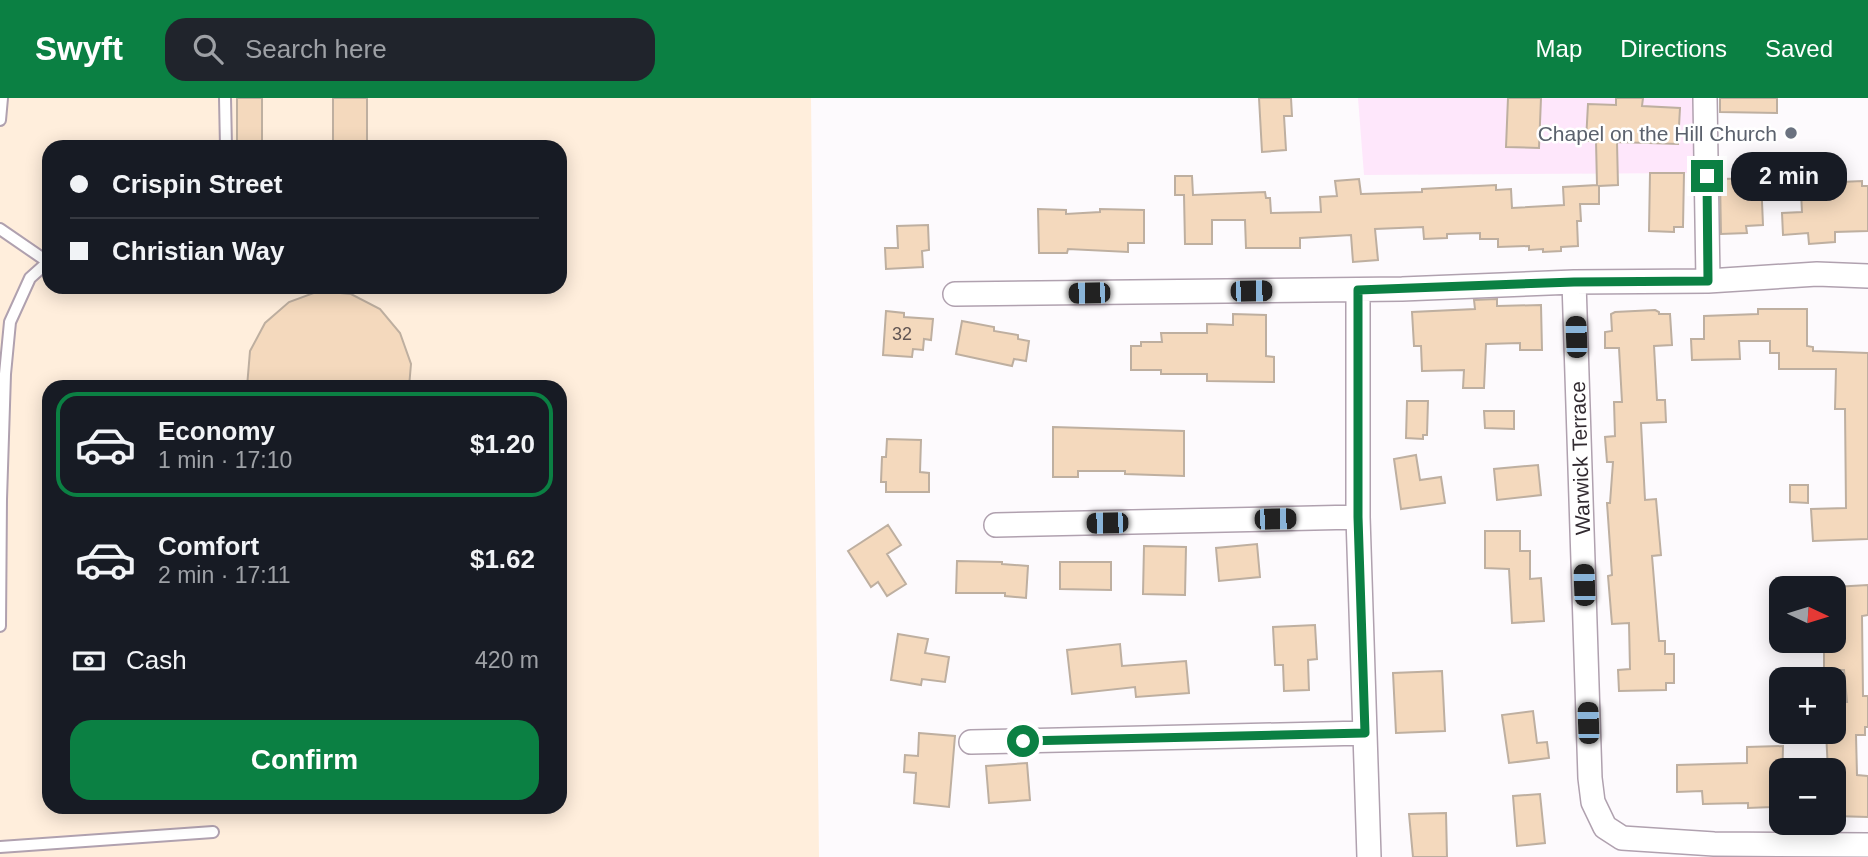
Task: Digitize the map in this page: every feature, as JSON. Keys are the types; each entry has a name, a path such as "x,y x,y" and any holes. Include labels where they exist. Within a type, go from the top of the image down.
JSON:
{"street":[{"path":"1705,98 1708,281"},
{"path":"955,294 1358,290 1574,282 1708,281 1817,274 1868,276"},
{"name":"Warwick Terrace","path":"1574,282 1590,778 1593,802 1605,827 1622,838 1714,850 1868,845"},
{"path":"1358,290 1358,517 1369,857"},
{"path":"996,526 1358,517"},
{"path":"971,742 1365,733"}],"lane":[{"path":"0,120 2,98"},
{"path":"225,98 226,140"},
{"path":"0,229 42,256"},
{"path":"0,626 0,499 5,373 10,322 30,278 42,267"},
{"path":"0,359 5,373"},
{"path":"0,848 213,832"}],"shaded area":[{"path":"0,98 811,98 819,857 0,857"},
{"path":"1358,98 1698,98 1699,173 1364,175"}],"building":[{"path":"237,98 262,98 262,140 237,140"},
{"path":"333,98 367,98 367,140 333,140"},
{"path":"1259,98 1291,98 1292,116 1284,116 1286,150 1262,152"},
{"path":"1508,98 1541,98 1539,148 1506,147"},
{"path":"1616,98 1643,98 1642,106 1680,108 1678,144 1617,142 1618,185 1599,186 1599,204 1580,204 1581,221 1577,221 1578,246 1543,252 1543,249 1529,250 1529,246 1498,247 1498,239 1480,239 1480,233 1447,234 1447,238 1424,239 1423,227 1375,229 1378,260 1353,262 1351,235 1300,238 1300,248 1246,248 1245,220 1212,220 1212,244 1185,244 1184,195 1175,195 1175,176 1192,176 1193,195 1265,192 1266,198 1270,198 1271,213 1321,212 1320,197 1337,196 1335,181 1359,179 1361,194 1496,185 1496,190 1511,189 1512,208 1564,205 1563,187 1597,185 1596,141 1586,141 1588,104 1616,105"},
{"path":"1720,98 1777,98 1777,113 1720,112"},
{"path":"1650,173 1684,173 1683,227 1674,227 1674,232 1649,231"},
{"path":"1761,178 1763,225 1746,226 1747,233 1721,234 1720,179"},
{"path":"1862,181 1862,186 1868,186 1868,231 1835,232 1835,242 1809,244 1808,233 1783,235 1782,213 1802,212 1801,192 1842,189 1841,182"},
{"path":"1038,209 1066,210 1066,214 1100,212 1100,209 1144,210 1144,243 1128,243 1128,252 1068,249 1067,253 1039,253"},
{"path":"928,225 929,250 922,251 923,267 886,269 885,248 898,248 897,226"},
{"path":"311,294 351,294 380,309 400,333 411,364 410,380 248,380 250,351 265,323 289,302"},
{"path":"1497,299 1497,306 1541,305 1542,350 1520,350 1520,343 1486,344 1484,388 1463,388 1464,370 1422,371 1421,346 1414,346 1412,312 1475,309 1474,300"},
{"path":"1758,309 1807,309 1807,346 1813,347 1813,351 1868,353 1868,539 1813,541 1811,509 1846,508 1845,409 1835,409 1836,369 1779,369 1779,353 1770,353 1770,341 1739,341 1740,359 1692,360 1691,339 1704,339 1704,316 1758,314"},
{"path":"1655,310 1659,314 1670,314 1672,345 1654,346 1657,400 1665,400 1666,422 1641,423 1645,500 1656,499 1661,555 1652,556 1659,641 1665,641 1665,654 1674,654 1674,683 1666,683 1666,690 1619,691 1618,670 1630,669 1629,623 1612,624 1607,503 1610,503 1613,462 1607,462 1605,437 1615,436 1614,402 1622,402 1619,348 1605,348 1605,332 1612,331 1611,314 1615,312"},
{"path":"886,311 904,313 904,317 933,319 931,340 924,339 923,350 913,349 912,357 883,355"},
{"path":"1233,314 1266,315 1266,356 1274,357 1274,382 1207,381 1207,374 1161,374 1161,370 1131,370 1131,346 1141,346 1141,342 1162,342 1161,333 1207,333 1207,324 1233,325"},
{"path":"962,321 994,327 994,331 1018,335 1018,339 1029,341 1026,361 1014,359 1012,366 956,354"},
{"path":"1407,401 1428,401 1427,435 1423,435 1423,439 1406,438"},
{"path":"1484,411 1514,411 1514,429 1485,428"},
{"path":"1053,427 1184,431 1184,476 1125,474 1125,471 1078,471 1078,477 1053,477"},
{"path":"887,439 921,440 920,472 929,473 929,492 886,492 886,482 881,482 882,457 886,457"},
{"path":"1416,455 1420,480 1441,477 1445,503 1401,509 1394,459"},
{"path":"1538,465 1541,495 1497,500 1494,469"},
{"path":"1790,485 1808,485 1808,503 1790,502"},
{"path":"888,525 901,545 887,554 906,584 887,596 878,582 871,587 848,551"},
{"path":"1485,531 1520,531 1520,551 1530,551 1530,579 1541,578 1544,621 1512,623 1509,569 1485,568"},
{"path":"1257,544 1260,577 1219,581 1216,548"},
{"path":"1144,546 1186,547 1185,595 1143,594"},
{"path":"957,561 1002,562 1028,566 1026,598 1005,596 1005,593 956,593"},
{"path":"1060,562 1111,562 1111,590 1060,589"},
{"path":"1868,585 1868,615 1862,616 1863,696 1868,696 1868,727 1865,727 1865,735 1856,735 1857,775 1868,776 1868,817 1846,816 1846,758 1827,758 1827,744 1846,744 1846,667 1824,667 1824,653 1846,653 1846,586"},
{"path":"1315,625 1317,659 1308,660 1309,690 1284,691 1283,665 1275,665 1273,627"},
{"path":"898,634 928,639 925,653 949,657 945,682 922,679 921,685 891,680"},
{"path":"1120,644 1122,666 1186,661 1189,693 1136,697 1135,687 1072,694 1067,650"},
{"path":"1442,671 1445,731 1396,733 1393,673"},
{"path":"1533,711 1537,743 1547,742 1549,758 1509,763 1502,715"},
{"path":"919,733 955,736 949,807 914,803 916,773 904,772 905,755 918,756"},
{"path":"1783,746 1783,758 1769,758 1769,807 1748,808 1748,803 1703,804 1702,791 1677,792 1677,765 1747,763 1747,747"},
{"path":"1027,763 1030,800 989,803 986,766"},
{"path":"1540,794 1545,843 1517,846 1513,796"},
{"path":"1446,813 1447,857 1413,857 1409,814"}],"place":[{"name":"Chapel on the Hill Church","path":"1791,133"}],"route":[{"path":"1023,741 1365,733 1358,517 1358,290 1574,282 1708,281 1707,176"}]}
